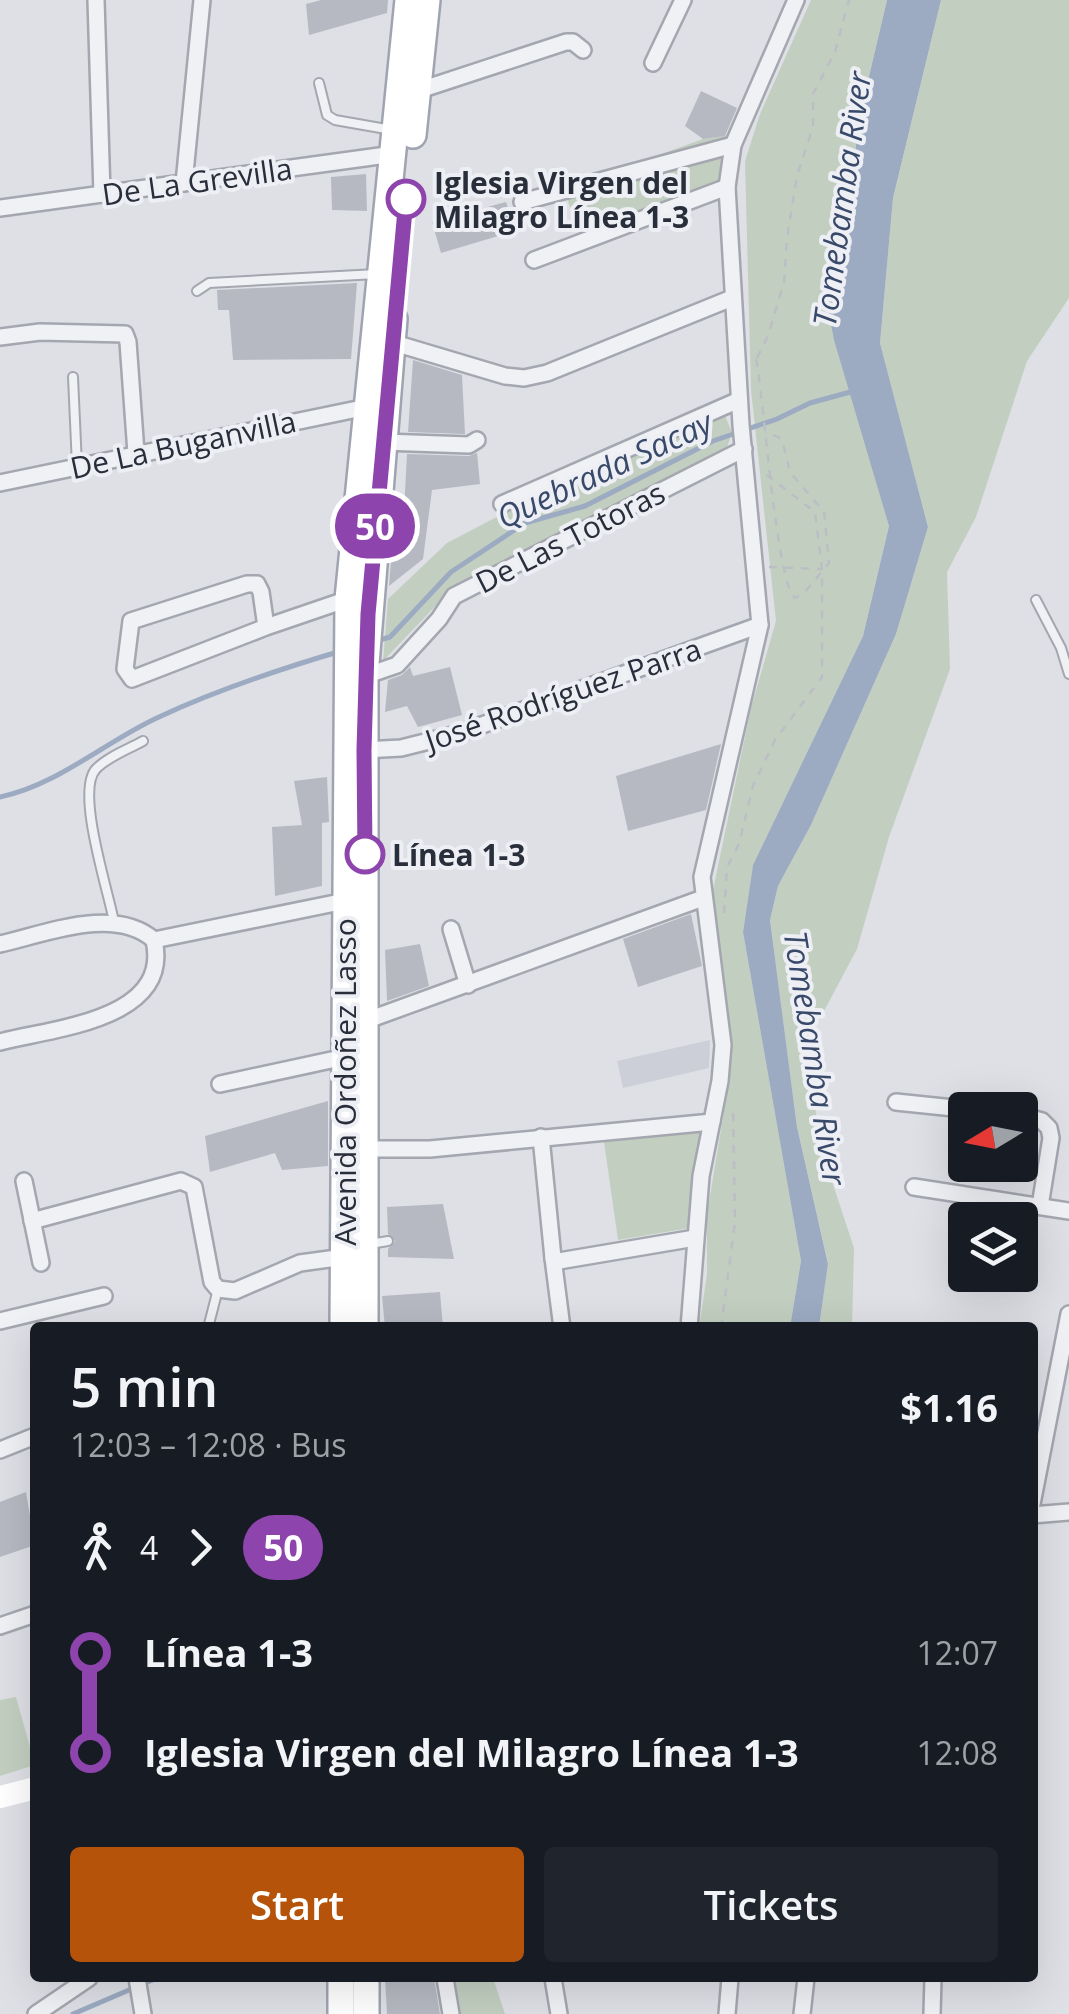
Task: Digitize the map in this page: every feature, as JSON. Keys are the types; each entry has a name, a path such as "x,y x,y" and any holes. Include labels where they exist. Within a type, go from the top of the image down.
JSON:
{"main road":[{"name":"Avenida Ordoñez Lasso","path":"346,1322 366,1248 345,1057 345,901 356,681 354,609 367,407 408,0"},
{"name":"Avenida Ordoñez Lasso","path":"354,609 383,442 427,0"},
{"name":"Avenida Ordoñez Lasso","path":"356,681 364,750 365,1322"},
{"path":"341,1982 343,2013"},
{"path":"343,2013 363,1982"}],"street":[{"path":"96,0 102,194"},
{"path":"184,182 202,0"},
{"path":"653,63 683,0"},
{"path":"689,1322 701,1176 722,1045 702,898 708,849 760,625 739,400 728,187 733,145 796,0"},
{"path":"417,91 566,42 582,50"},
{"name":"De La Grevilla","path":"0,208 184,182 395,142"},
{"path":"522,202 733,145"},
{"path":"534,260 728,187"},
{"path":"391,342 505,376 524,378 547,373 732,298"},
{"path":"0,337 40,332 125,334 136,453"},
{"path":"502,504 739,400"},
{"name":"De La Buganvilla","path":"0,483 367,407"},
{"name":"De Las Totoras","path":"356,681 397,665 439,619 454,596 743,438"},
{"path":"383,442 469,444 477,440"},
{"path":"266,627 257,584 229,589 131,621 125,670 132,679 266,627 354,609"},
{"name":"José Rodríguez Parra","path":"364,750 400,748 457,734 760,625"},
{"path":"366,1021 702,898"},
{"path":"154,940 345,901"},
{"path":"0,944 114,922 146,932 154,940 157,965 140,996 108,1015 0,1042"},
{"path":"451,929 468,985"},
{"path":"220,1084 345,1057"},
{"path":"896,1102 948,1107"},
{"path":"1038,1120 1050,1128 1051,1138 1040,1206"},
{"path":"365,1149 430,1150 712,1122"},
{"path":"541,1136 561,1322"},
{"path":"24,1180 41,1262"},
{"path":"32,1220 188,1182 197,1196 212,1282 218,1289 234,1292 300,1264 366,1248"},
{"path":"914,1188 1069,1212"},
{"path":"552,1258 559,1261 695,1238"},
{"path":"0,1321 104,1296"},
{"path":"1038,1473 1069,1314"},
{"path":"0,1450 30,1438"},
{"path":"1038,1514 1069,1512"},
{"path":"0,1626 30,1616"},
{"path":"0,1798 30,1789"},
{"path":"36,2014 83,1982"},
{"path":"446,1982 451,2014"},
{"path":"554,1982 559,2014"},
{"path":"728,2014 730,1982"},
{"path":"802,2014 806,1982"},
{"path":"932,1982 932,2014"}],"lane":[{"path":"320,83 327,115 395,142"},
{"path":"198,292 209,283 381,274"},
{"path":"73,377 77,466"},
{"path":"1036,600 1069,674"},
{"path":"114,922 94,832 90,778 96,769 143,740"},
{"path":"210,1322 218,1289"}],"path":[{"path":"765,431 782,439 790,472 824,512 829,563 795,598 789,593 769,477 756,360 768,336 784,282 786,238 797,176 813,127 813,94 834,52 849,0"},
{"path":"724,920 727,867 739,844 753,786 775,740 822,678 822,569 815,512 769,477 743,438"},
{"path":"755,564 822,569"},
{"path":"722,1322 735,1222 733,1098"}],"shaded area":[{"path":"710,1040 709,1068 623,1088 617,1061"}],"green space":[{"path":"811,0 887,0 863,102 829,313 889,526 863,636 753,865 743,932 801,1261 791,1322 700,1322 707,1274 707,1214 728,1087 730,1042 713,890 751,708 776,621 751,390 745,161 760,114"},
{"path":"941,0 1069,0 1069,298 1027,361 976,517 947,572 950,669 889,837 857,949 806,1045 821,1148 854,1248 852,1322 820,1322 828,1263 797,1127 770,920 778,886 811,825 896,634 928,527 880,343 893,198"},
{"path":"730,135 717,190 581,240 564,189 703,139"},
{"path":"725,416 732,432 727,448 450,591 383,661 388,599 447,543 514,508"},
{"path":"704,1131 690,1228 618,1240 604,1142"},
{"path":"16,1697 30,1747 30,1767 0,1776 0,1700"},
{"path":"456,1982 494,1982 505,2014 461,2014"}],"water":[{"path":"887,0 941,0 893,198 880,343 928,527 896,634 811,825 778,886 770,920 797,1127 828,1264 820,1322 791,1322 801,1261 743,932 753,865 863,636 889,526 829,313 863,102"}],"building":[{"path":"321,0 388,0 387,13 309,35 306,4"},
{"path":"701,91 737,108 725,136 703,139 685,126"},
{"path":"366,174 367,211 332,210 331,177"},
{"path":"506,202 515,231 441,253 432,222"},
{"path":"357,283 351,359 233,360 229,310 218,310 217,290"},
{"path":"413,360 462,375 465,434 408,432"},
{"path":"477,453 480,484 432,490 423,559 389,586 395,511 404,511 407,454"},
{"path":"410,667 413,676 450,667 462,715 418,727 407,706 385,712 388,680"},
{"path":"721,744 706,810 628,831 616,776"},
{"path":"327,777 329,822 322,823 322,886 275,896 272,827 302,825 294,781"},
{"path":"691,914 702,966 638,987 623,939"},
{"path":"420,944 429,986 387,1001 385,950"},
{"path":"328,1101 328,1166 282,1170 275,1153 210,1172 205,1136"},
{"path":"443,1204 454,1259 388,1257 388,1249 395,1241 388,1234 387,1207"},
{"path":"440,1292 442,1322 384,1322 382,1296"},
{"path":"26,1492 30,1547 0,1557 0,1502"},
{"path":"385,1982 435,1982 440,2014 387,2014"}],"waterway":[{"name":"Quebrada Sacay","path":"376,641 390,637 451,572 525,523 585,506 713,441 810,403 854,391"},
{"name":"Quebrada Sacay","path":"0,797 42,783 181,707 341,651"},
{"path":"73,2014 148,1982"}],"bus line":[{"name":"50","path":"365,854 368,614 406,199"}],"place":[{"name":"Iglesia Virgen del Milagro Línea 1-3","path":"406,199"},
{"name":"Línea 1-3","path":"365,854"}],"water label":[{"name":"Tomebamba River","path":"841,199"},
{"name":"Tomebamba River","path":"816,1058"}]}
